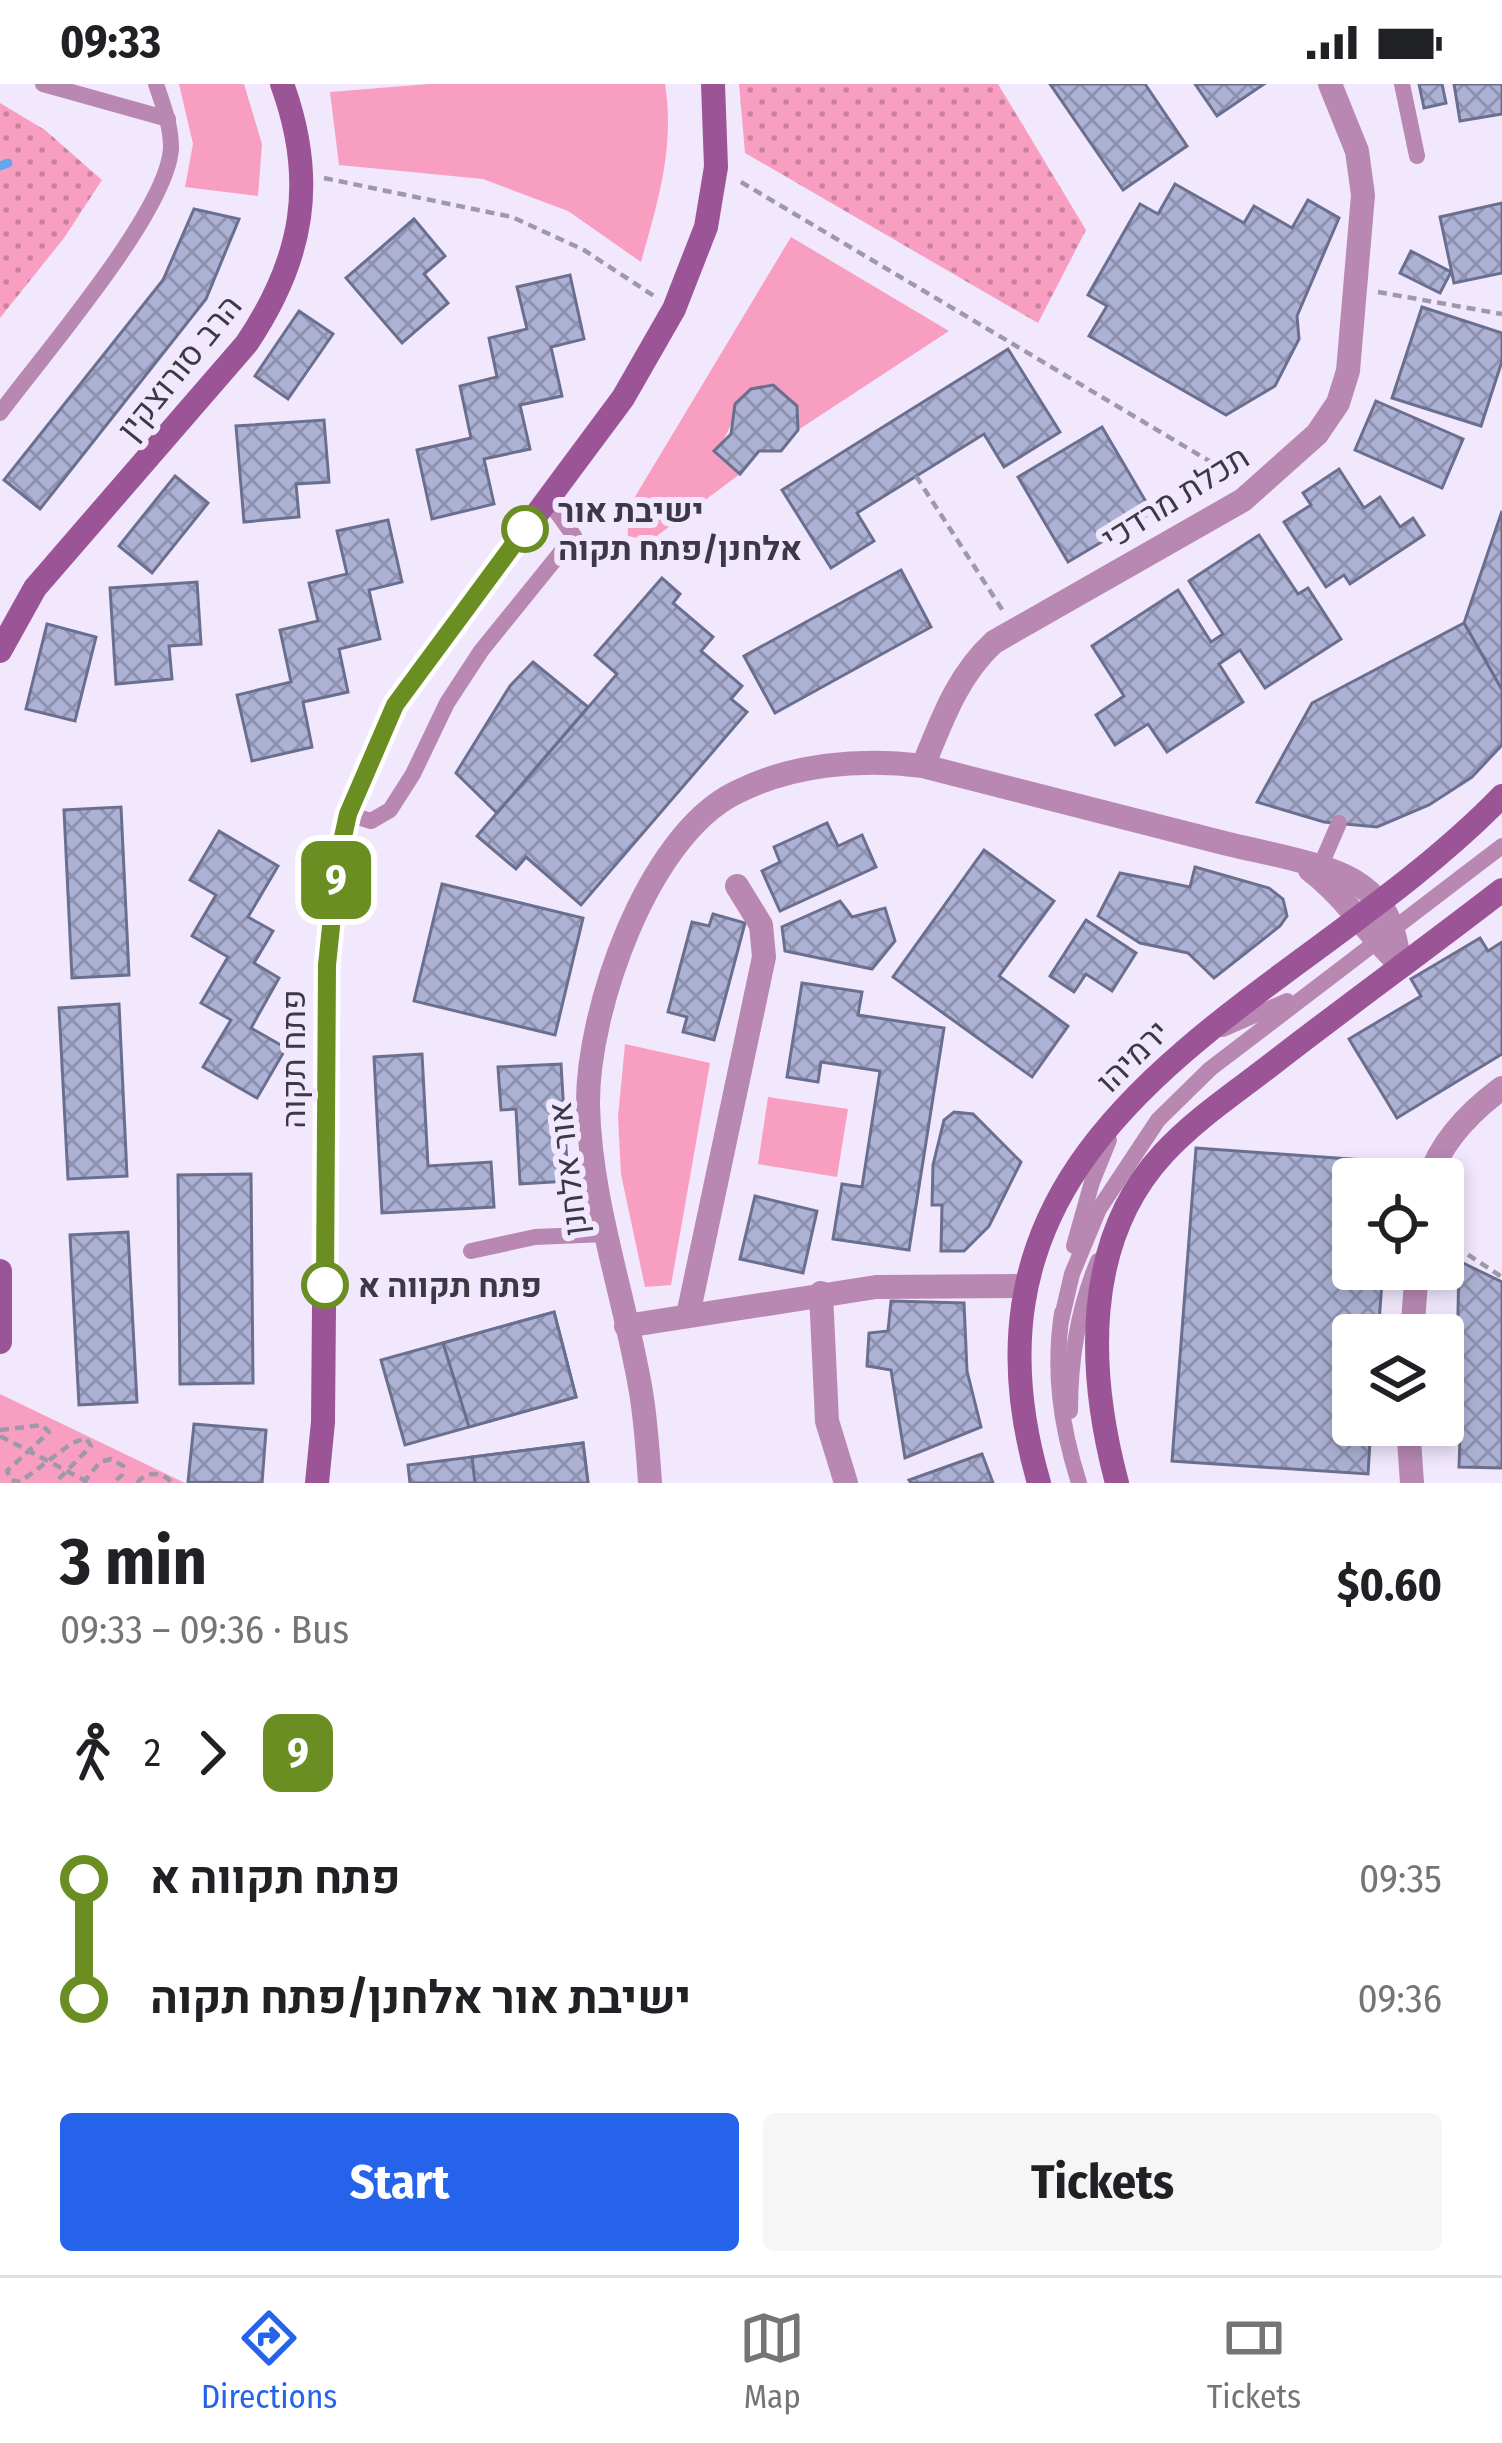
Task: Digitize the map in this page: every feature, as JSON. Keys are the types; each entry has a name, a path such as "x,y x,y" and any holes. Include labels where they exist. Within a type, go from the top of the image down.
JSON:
{"street":[{"name":"הרב סורוצקין","path":"0,651 35,588 247,343 267,313 298,232 304,173 295,121 282,84"},
{"name":"פתח תקוה","path":"317,1483 323,1422 327,965 348,814 395,705 623,398 674,309 706,227 716,167 713,84"},
{"name":"תכלת מרדכי","path":"923,766 954,691 971,663 994,642 1256,489 1317,434 1338,403 1348,371 1363,195 1357,151 1330,84"},
{"name":"אור אלחנן","path":"650,1483 641,1392 596,1186 589,1105 592,1054 623,939 649,888 704,815 733,794 808,768 875,763 923,766 1308,865"},
{"name":"ירמיהו","path":"1039,1483 1018,1366 1026,1286 1041,1234 1086,1154 1129,1103 1189,1045 1356,918 1502,796"},
{"path":"1308,865 1355,881 1378,900 1384,934 1400,964"},
{"path":"1308,865 1356,918 1384,934"},
{"path":"688,1315 764,957 761,925 737,886"},
{"path":"1118,1483 1098,1393 1095,1346 1106,1262 1129,1204 1156,1162 1201,1119 1502,890"},
{"path":"1439,1158 1467,1116 1502,1088"},
{"path":"0,1271 0,1342"},
{"path":"626,1326 821,1293 933,1285 1026,1286"},
{"path":"821,1293 827,1421 846,1483"},
{"path":"1409,1446 1412,1483"}],"lane":[{"path":"43,84 168,119"},
{"path":"0,413 147,216 166,177 171,148 168,119 156,84"},
{"path":"1402,84 1418,156"},
{"path":"348,814 370,821 390,809 481,651 574,536 548,500"},
{"path":"1308,865 1339,823"},
{"path":"1061,1321 1085,1239 1138,1146 1210,1069 1502,846"},
{"path":"1189,1045 1310,991"},
{"path":"1080,1483 1060,1406 1057,1351 1080,1219 1106,1144 1129,1103"},
{"path":"1080,1483 1070,1416 1072,1353 1092,1275 1129,1204"},
{"path":"470,1250 536,1237 606,1234"}],"path":[{"path":"716,167 1256,489"},
{"path":"304,173 512,217 584,250 674,309"},
{"path":"1355,288 1502,314"},
{"path":"916,476 1016,631"},
{"path":"1464,1252 1502,1277"},
{"path":"0,1433 42,1425 49,1432 7,1471 10,1480 20,1483 86,1438 92,1446 55,1483"},
{"path":"0,1433 86,1482 100,1462 111,1459 123,1466 113,1483"},
{"path":"137,1483 147,1474 159,1474 172,1483"}],"shaded area":[{"path":"179,84 244,84 262,144 258,196 185,187 193,144"},
{"path":"429,84 665,84 666,152 641,262 568,211 483,179 339,165 330,92"},
{"path":"739,84 998,84 1086,230 1038,323 745,153"},
{"path":"0,103 45,130 102,180 64,238 0,318"},
{"path":"791,237 949,331 798,430 797,406 774,385 747,395 714,451 740,474 650,541 628,536 627,510"},
{"path":"625,1044 710,1063 671,1285 645,1287 621,1174 618,1117"},
{"path":"768,1097 848,1109 837,1177 758,1164"},
{"path":"0,1394 185,1483 0,1483"}],"building":[{"path":"1050,84 1145,84 1187,146 1123,190"},
{"path":"1195,84 1264,84 1217,116"},
{"path":"1419,84 1442,84 1446,103 1424,108"},
{"path":"1454,84 1502,84 1502,114 1460,121"},
{"path":"1175,184 1244,223 1254,206 1292,228 1308,200 1339,218 1297,316 1299,339 1275,386 1226,415 1089,336 1107,306 1088,295 1140,204 1158,214"},
{"path":"1502,203 1502,273 1454,283 1440,217"},
{"path":"194,209 239,219 206,299 40,509 4,480 163,280"},
{"path":"414,219 445,256 424,274 448,303 402,343 346,278"},
{"path":"1411,251 1451,272 1440,293 1400,273"},
{"path":"570,275 584,339 551,347 562,396 520,405 530,449 484,459 494,504 432,519 417,450 471,438 460,386 497,377 489,338 527,329 517,287"},
{"path":"1422,307 1502,333 1502,361 1481,426 1392,398"},
{"path":"299,311 333,334 288,399 255,376"},
{"path":"1008,349 1060,432 1004,467 984,434 857,513 874,541 831,568 782,490"},
{"path":"773,385 797,406 798,430 781,451 759,451 740,474 714,451 731,434 735,404 751,389"},
{"path":"1376,401 1463,439 1442,488 1355,450"},
{"path":"324,420 329,482 296,484 299,517 244,522 236,426"},
{"path":"1102,427 1152,512 1068,562 1018,477"},
{"path":"1339,469 1364,508 1380,497 1400,527 1413,518 1424,535 1350,584 1344,575 1326,587 1284,522 1311,505 1303,493"},
{"path":"175,476 208,503 152,573 119,546"},
{"path":"1502,511 1502,690 1464,623"},
{"path":"388,520 402,582 369,590 380,639 339,649 348,692 303,702 312,747 252,761 237,695 291,682 280,630 318,621 309,583 347,574 337,531"},
{"path":"1259,535 1298,594 1308,588 1341,639 1265,688 1240,650 1219,664 1243,702 1167,752 1148,724 1115,745 1096,715 1124,696 1092,646 1178,590 1211,642 1223,634 1189,581"},
{"path":"901,570 931,627 775,713 744,656"},
{"path":"662,578 680,594 673,603 713,637 701,651 742,686 731,699 747,712 581,905 526,857 516,869 477,836 617,674 595,655"},
{"path":"197,582 201,644 169,646 172,679 116,684 110,588"},
{"path":"1464,623 1502,690 1502,745 1472,777 1429,805 1377,827 1324,822 1257,802 1312,703"},
{"path":"47,624 96,637 75,721 26,709"},
{"path":"533,662 588,707 497,813 456,773 510,686"},
{"path":"121,807 129,975 72,978 64,810"},
{"path":"827,823 838,846 862,835 876,867 780,911 762,871 780,862 774,847"},
{"path":"219,831 278,866 248,917 273,931 254,963 279,978 251,1028 286,1048 257,1098 203,1067 231,1020 201,1003 228,957 192,936 216,895 190,880"},
{"path":"984,850 1054,901 999,976 1068,1026 1032,1077 893,977"},
{"path":"1195,867 1269,888 1283,899 1287,916 1214,978 1188,953 1140,943 1098,916 1120,873 1190,887"},
{"path":"442,884 583,918 555,1035 414,1001"},
{"path":"840,901 852,917 885,908 895,941 872,969 785,951 782,927"},
{"path":"713,914 745,923 714,1040 683,1032 687,1017 668,1012 692,922 709,926"},
{"path":"1086,920 1136,953 1112,991 1086,974 1074,992 1050,976"},
{"path":"1480,938 1488,951 1502,942 1502,1054 1397,1118 1349,1039 1421,996 1411,979"},
{"path":"802,983 862,992 858,1015 944,1028 909,1250 833,1239 842,1184 862,1187 880,1071 821,1062 818,1082 787,1077"},
{"path":"119,1004 127,1176 68,1179 59,1008"},
{"path":"422,1054 428,1166 491,1162 494,1207 382,1213 374,1057"},
{"path":"561,1064 568,1181 520,1184 516,1109 501,1110 498,1067"},
{"path":"954,1112 973,1114 1021,1162 989,1226 964,1251 941,1251 942,1205 932,1205 933,1165 944,1120"},
{"path":"1196,1148 1335,1158 1332,1290 1381,1290 1380,1314 1332,1314 1332,1446 1370,1446 1368,1474 1172,1461"},
{"path":"251,1174 253,1383 180,1384 178,1175"},
{"path":"755,1196 817,1211 803,1273 740,1259"},
{"path":"128,1232 137,1402 79,1405 70,1235"},
{"path":"1464,1263 1502,1282 1502,1468 1459,1467 1460,1446 1464,1446 1464,1314 1458,1314"},
{"path":"891,1301 964,1303 967,1371 981,1427 905,1458 891,1370 867,1366 869,1333 888,1331"},
{"path":"554,1312 576,1397 405,1445 381,1360"},
{"path":"554,1312 576,1397 469,1427 443,1343"},
{"path":"194,1424 266,1430 262,1483 188,1482"},
{"path":"583,1443 588,1483 410,1483 408,1465"},
{"path":"583,1443 588,1483 475,1483 472,1457"},
{"path":"982,1454 993,1483 909,1480"}],"waterway":[{"path":"0,166 8,163"}],"bus line":[{"name":"9","path":"325,1285 327,965 348,814 395,705 525,529"}],"place":[{"name":"ישיבת אור אלחנן/פתח תקוה","path":"525,529"},
{"name":"פתח תקווה א","path":"325,1285"}]}
